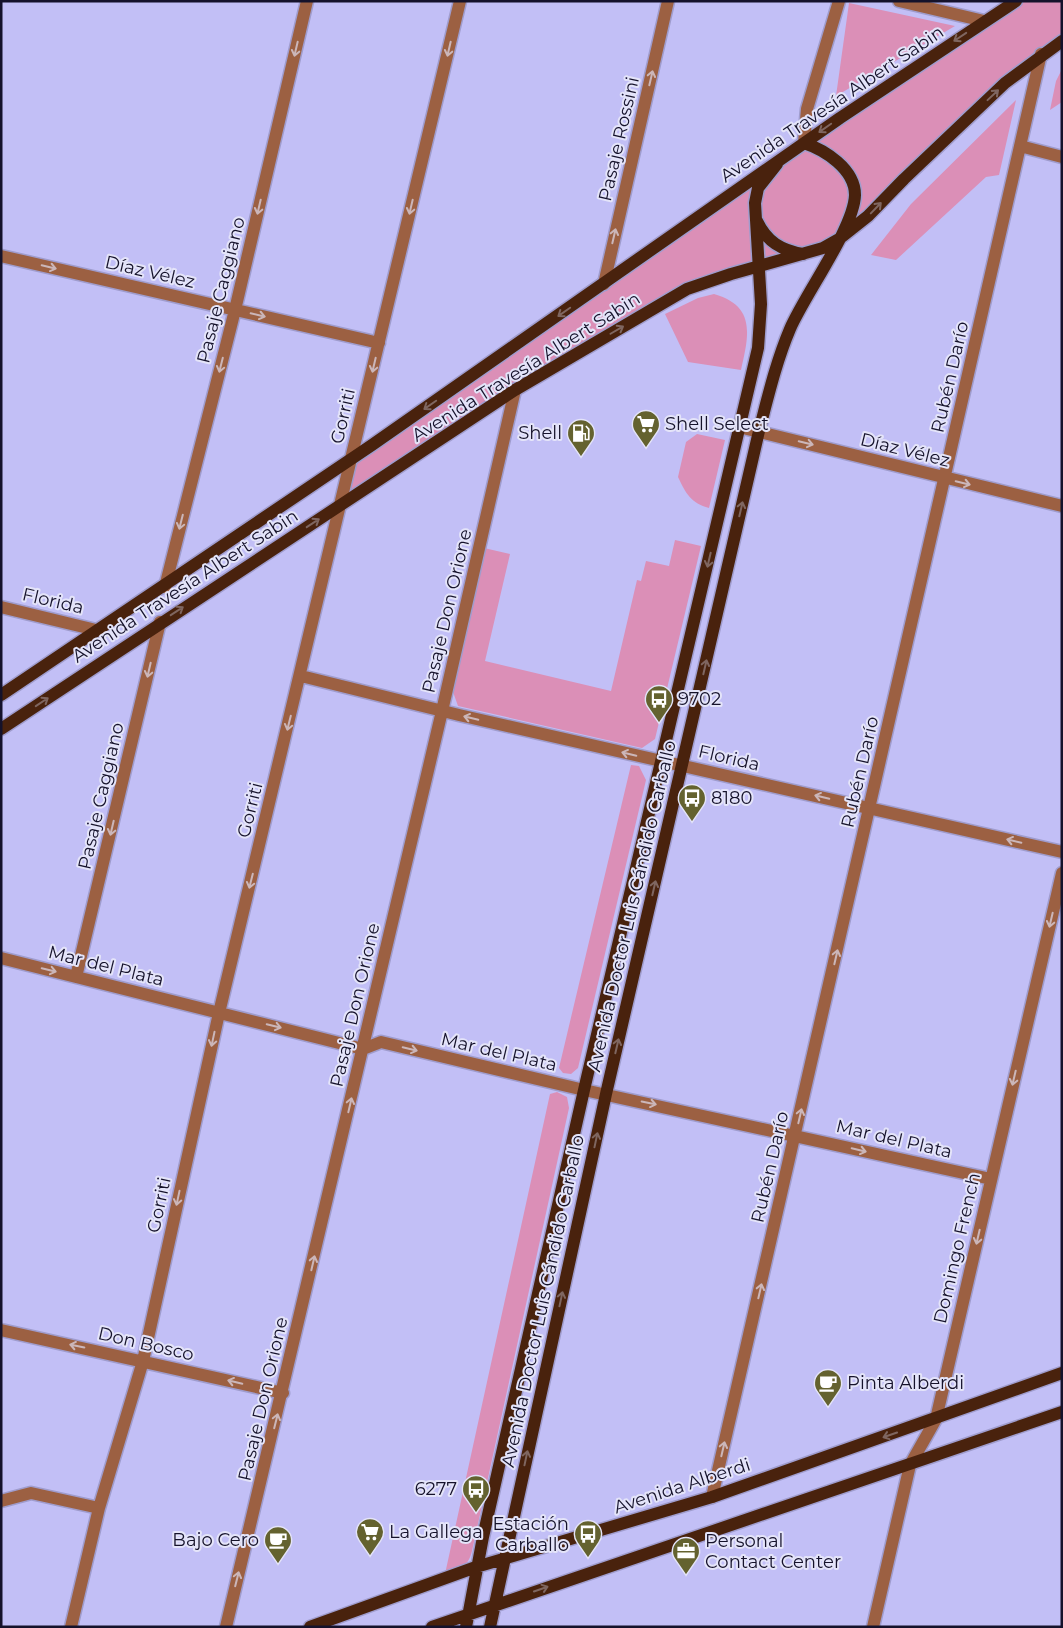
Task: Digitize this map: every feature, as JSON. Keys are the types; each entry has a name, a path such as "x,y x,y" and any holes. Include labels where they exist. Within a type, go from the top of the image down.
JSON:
{"main road":[{"name":"Avenida Travesía Albert Sabin","path":"1,696 351,459 804,143 1016,1"},
{"name":"Avenida Travesía Albert Sabin","path":"1,729 160,622 515,390 687,289 757,266 823,248 839,239 868,216 998,90 1041,54 1062,41"},
{"name":"Avenida Doctor Luis Cándido Carballo","path":"490,1627 503,1559 606,1094 774,372 790,328 851,215 855,193 850,180 838,163 827,153 804,143"},
{"name":"Avenida Doctor Luis Cándido Carballo","path":"466,1627 476,1567 584,1090 663,761 758,348 761,304 757,266 755,203 758,188 776,164"},
{"path":"756,219 763,233 774,244 789,251 804,254"},
{"name":"Avenida Alberdi","path":"310,1627 476,1567 712,1497 1062,1373"},
{"path":"432,1627 1062,1412"}],"street":[{"name":"Pasaje Caggiano","path":"165,586 235,310 307,1"},
{"name":"Gorriti","path":"71,1627 99,1508 143,1361 219,1013 342,504 351,459 460,1"},
{"name":"Pasaje Rossini","path":"604,284 668,1"},
{"path":"804,143 807,109 839,1"},
{"path":"899,1 984,21"},
{"name":"Rubén Darío","path":"712,1497 796,1136 1041,54"},
{"path":"1020,146 1062,157"},
{"name":"Díaz Vélez","path":"1,256 379,344"},
{"name":"Pasaje Don Orione","path":"226,1627 283,1393 515,390"},
{"name":"Díaz Vélez","path":"739,427 945,479 1062,506"},
{"name":"Florida","path":"1,607 96,630"},
{"name":"Pasaje Caggiano","path":"76,977 160,622"},
{"name":"Florida","path":"300,676 442,711 1062,852"},
{"name":"Domingo French","path":"873,1627 910,1465 936,1419 1062,873"},
{"name":"Mar del Plata","path":"1,958 363,1048 380,1042 584,1090 991,1179"},
{"name":"Don Bosco","path":"1,1330 283,1393"},
{"path":"1,1501 32,1493 99,1508"}],"shaded area":[{"path":"1016,1 1062,1 1062,41 1041,54 839,239 687,289 342,503 351,459"},
{"path":"849,3 955,26 836,96"},
{"path":"1062,69 1062,102 1050,110 1056,81"},
{"path":"1016,100 999,175 986,177 896,260 871,255 911,204"},
{"path":"714,294 728,299 743,314 747,334 741,370 688,362 665,314 698,298"},
{"path":"697,434 725,440 709,508 690,497 678,477 686,442"},
{"path":"675,540 701,546 655,739 642,748 458,706 452,689 484,548 510,554 485,661 611,691 637,580 641,581 646,561 669,566"},
{"path":"631,765 639,766 646,780 578,1068 571,1074 563,1073 559,1068"},
{"path":"557,1092 567,1097 569,1108 472,1551 463,1567 445,1574 550,1094"}],"place":[{"name":"Shell Select","path":"646,448"},
{"name":"Shell","path":"581,457"},
{"name":"9702","path":"659,723"},
{"name":"8180","path":"692,822"},
{"name":"Pinta Alberdi","path":"828,1407"},
{"name":"6277","path":"476,1513"},
{"name":"La Gallega","path":"370,1556"},
{"name":"Estación Carballo","path":"588,1558"},
{"name":"Bajo Cero","path":"278,1564"},
{"name":"Personal Contact Center","path":"686,1575"}]}
